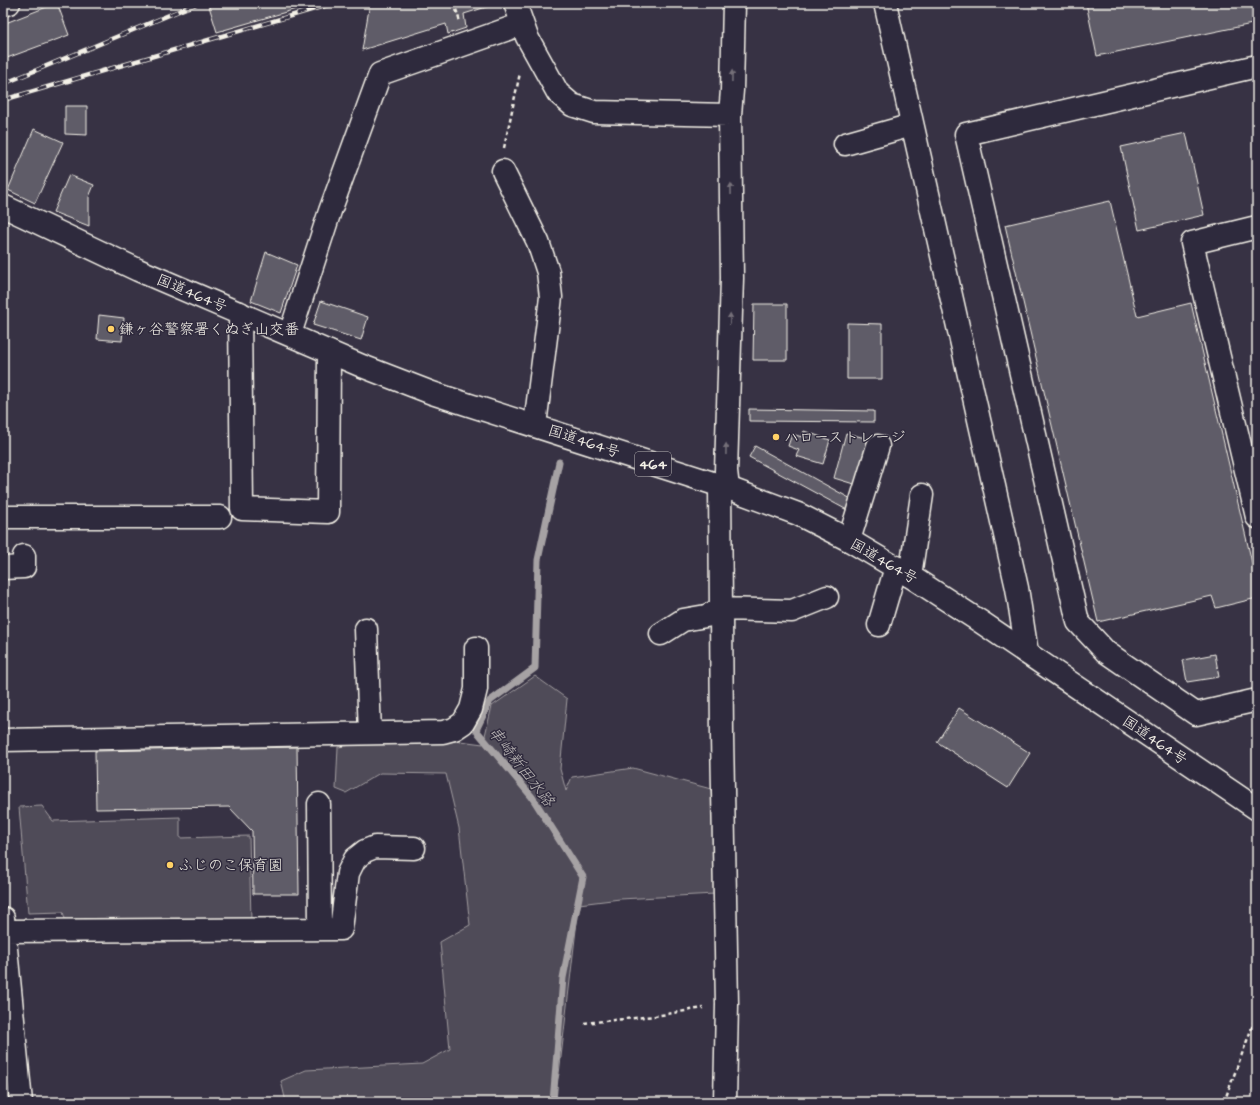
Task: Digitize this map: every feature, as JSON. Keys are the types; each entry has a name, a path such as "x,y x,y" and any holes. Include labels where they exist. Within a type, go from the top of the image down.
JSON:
{"main road":[{"path":"3,5 9,3"},
{"path":"515,3 525,30 558,93 572,105 594,112 730,115"},
{"path":"725,1102 727,1004 721,608 732,278 730,115 734,3"},
{"path":"885,3 1017,588 1027,653"},
{"path":"290,334 330,211 380,74 525,30"},
{"path":"1257,66 966,134 1078,622 1106,652 1196,714 1257,700"},
{"path":"845,144 912,125"},
{"path":"503,171 538,242 548,272 550,297 535,425"},
{"name":"国道464号","path":"3,206 138,270 362,366 432,393 724,487 798,514 849,540 903,572 1027,653 1257,809"},
{"path":"1257,227 1192,243 1257,518"},
{"path":"240,313 242,509 328,512 328,352"},
{"path":"849,540 878,446"},
{"path":"879,625 903,572 922,495"},
{"path":"3,517 220,517"},
{"path":"3,568 24,567 24,556"},
{"path":"661,634 683,620 706,616 721,608 792,610 827,597"},
{"path":"366,629 370,733"},
{"path":"3,740 443,732 454,729 463,723 471,709 476,689 476,648"},
{"path":"319,804 331,929"},
{"path":"331,929 348,873 355,860 364,851 375,848 414,848"},
{"path":"21,1102 4,925 331,929"}],"path":[{"path":"503,171 501,159 525,30"},
{"path":"584,1024 655,1016 727,1004"},
{"path":"1224,1102 1257,1014"}],"shaded area":[{"path":"535,676 567,699 560,769 566,791 572,777 633,768 711,789 715,894 620,899 579,904 559,1074 552,1102 286,1102 281,1081 306,1070 422,1064 450,1049 440,942 470,925 459,828 446,774 380,773 346,793 336,789 338,747 359,744 419,744 460,741 483,744 492,706"},
{"path":"42,806 53,821 180,817 180,838 249,836 251,921 66,922 63,912 28,913 19,807"}],"building":[{"path":"57,3 69,35 7,58 3,48 3,24"},
{"path":"208,3 317,3 217,32"},
{"path":"370,3 499,3 464,14 466,28 448,34 446,24 362,50"},
{"path":"1086,3 1257,3 1257,23 1097,56"},
{"path":"65,106 87,106 87,135 65,134"},
{"path":"34,129 63,142 35,203 8,190"},
{"path":"1186,133 1204,215 1139,230 1121,147"},
{"path":"69,175 94,185 89,197 89,226 53,212"},
{"path":"1110,201 1137,316 1191,303 1257,584 1257,598 1216,608 1212,596 1098,622 1005,225"},
{"path":"266,252 297,265 281,313 251,301"},
{"path":"321,301 368,317 361,340 313,325"},
{"path":"754,304 787,304 787,360 753,360"},
{"path":"99,315 124,318 122,341 97,339"},
{"path":"847,323 882,324 882,379 847,379"},
{"path":"749,409 874,411 874,422 749,421"},
{"path":"804,431 830,440 823,464 796,456 799,450 788,446 792,434 802,437"},
{"path":"846,433 869,439 857,485 834,478"},
{"path":"755,446 853,500 847,510 749,457"},
{"path":"1215,654 1219,677 1187,682 1183,660"},
{"path":"959,708 1030,753 1008,788 937,742"},
{"path":"297,747 299,894 253,894 252,831 229,807 96,809 95,751"}],"waterway":[{"name":"串崎新田水路","path":"553,1102 563,978 583,877 532,797 476,730 490,701 535,668 538,560 559,462"}],"railway":[{"path":"3,84 198,3"},
{"path":"3,100 335,3"}],"place":[{"name":"鎌ヶ谷警察署くぬぎ山交番","path":"111,329"},
{"name":"ハローストレージ","path":"776,437"},
{"name":"ふじのこ保育園","path":"170,865"}]}
